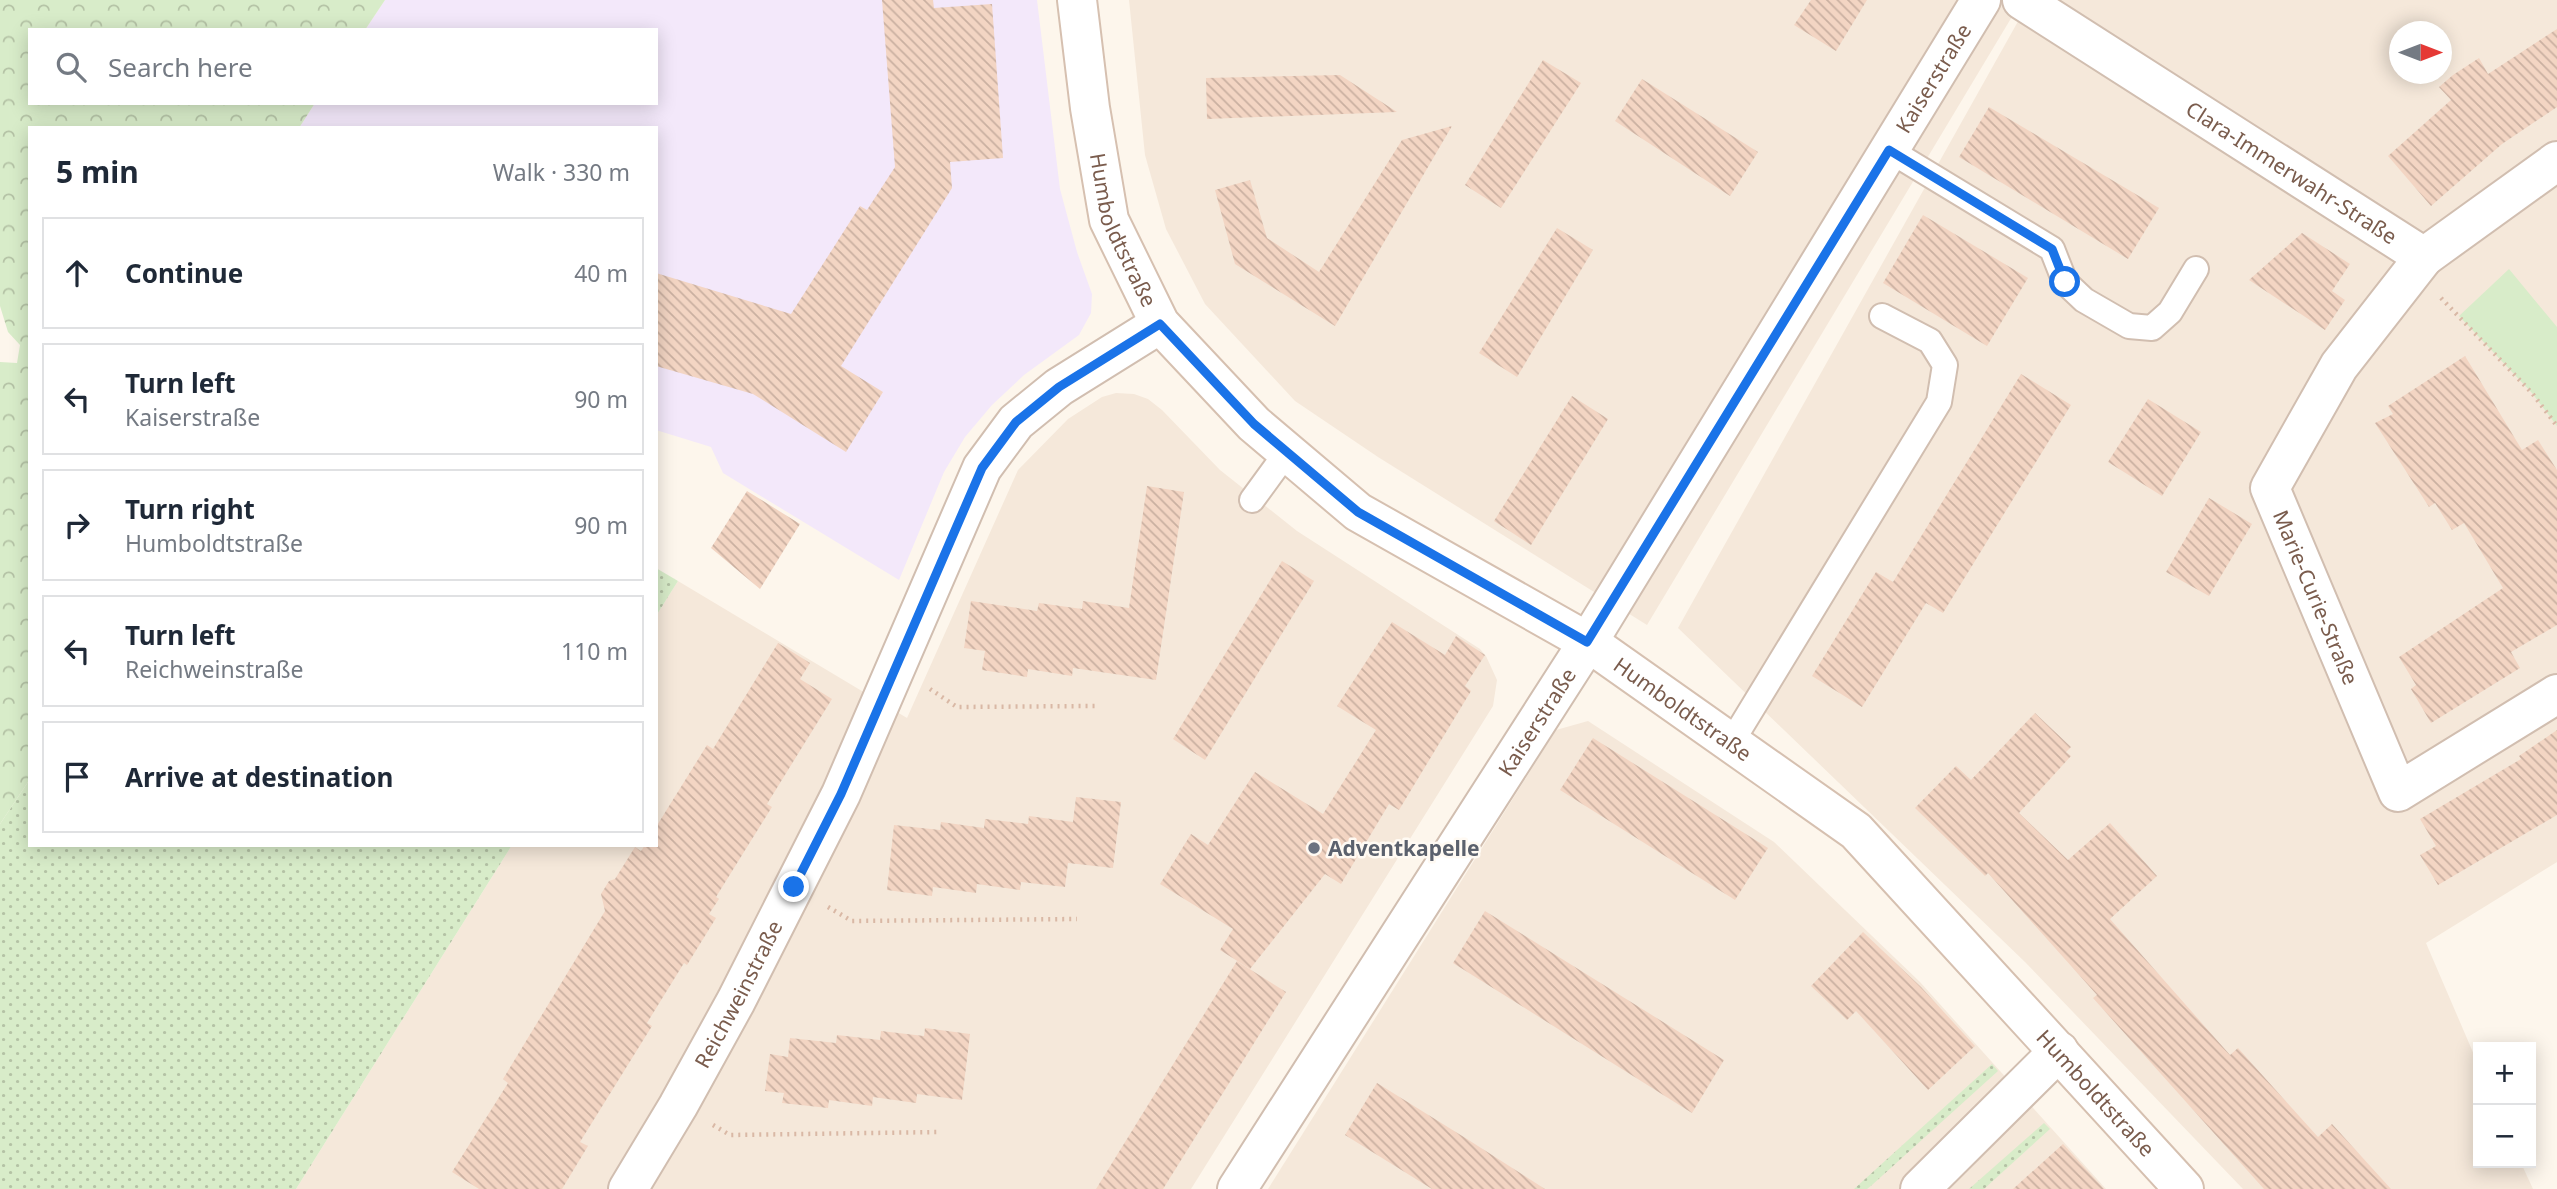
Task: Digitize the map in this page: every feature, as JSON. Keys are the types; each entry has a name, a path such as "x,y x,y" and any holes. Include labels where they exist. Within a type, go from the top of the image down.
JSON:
{"street":[{"name":"Humboldtstraße","path":"1077,0 1090,108 1109,219 1160,324 1254,424 1358,512 1587,642 1856,831 2184,1189"},
{"name":"Kaiserstraße","path":"1237,1189 1587,642 1981,0"},
{"name":"Clara-Immerwahr-Straße","path":"2022,0 2419,264"},
{"path":"2419,264 2557,161"},
{"name":"Marie-Curie-Straße","path":"2419,264 2339,366 2270,488 2398,792 2557,694"},
{"name":"Reichweinstraße","path":"628,1189 678,1106 841,794 982,468 1016,422 1059,387 1160,324"},
{"path":"1920,1189 2059,1051"}],"lane":[{"path":"1889,150 2052,249 2065,282 2084,300 2129,326 2152,328 2170,312 2196,268"},
{"path":"1731,743 1939,402 1945,365 1930,341 1882,316"},
{"path":"1252,500 1287,452"}],"path":[{"path":"2419,264 2532,393 2557,426"},
{"path":"897,667 957,707 1095,706"},
{"path":"794,887 852,921 1077,919"},
{"path":"678,1106 730,1135 940,1132"}],"shaded area":[{"path":"385,0 1037,0 1060,189 1077,252 1092,294 1091,313 1079,335 1024,375 992,405 965,437 944,472 899,580 723,473 711,447 658,431 658,126 300,126 314,105 658,105 658,28 366,28"},
{"path":"1129,0 2022,0 1647,625 1378,457 1295,401 1205,304 1166,229 1145,155"},
{"path":"2030,0 2557,0 2557,862 2426,943 2473,1052 2473,1168 2523,1168 2533,1189 2243,1189 2025,962 1678,628"},
{"path":"1116,393 1134,394 1148,399 1220,470 1297,531 1480,649 1497,680 1493,706 1191,1189 296,1189 511,847 658,847 658,613 678,581 907,718 1018,470 1068,419 1102,397"},
{"path":"1588,721 1774,842 1920,982 2106,1189 1268,1189 1556,730"}],"green space":[{"path":"0,0 385,0 366,28 28,28 28,105 314,105 300,126 28,126 28,782 0,824 0,362 17,363 20,345 8,332 0,306"},
{"path":"2509,269 2557,327 2557,426 2532,393 2459,316"},
{"path":"658,569 678,581 658,613"},
{"path":"28,782 28,847 511,847 296,1189 0,1189 0,824"},
{"path":"1992,1064 1998,1071 1872,1185 1867,1189 1854,1189"},
{"path":"2044,1123 2050,1129 1984,1189 1969,1189"}],"building":[{"path":"882,0 933,0 934,8 992,4 1003,158 950,162 952,188 841,366 883,392 846,452 753,394 658,367 658,274 791,314 860,206 867,210 895,167"},
{"path":"1811,0 1867,0 1836,51 1794,25"},
{"path":"2557,29 2557,107 2502,144 2431,206 2388,156 2451,100 2439,87 2442,84 2452,84 2453,75 2479,58 2488,74"},
{"path":"1543,60 1581,83 1501,208 1465,185"},
{"path":"1340,75 1397,112 1207,119 1206,78"},
{"path":"1642,79 1758,152 1730,196 1615,121"},
{"path":"1989,107 2159,208 2128,259 1959,157"},
{"path":"1452,126 1335,326 1235,264 1215,190 1250,180 1267,238 1319,272 1402,140"},
{"path":"1923,215 2028,278 1987,346 1883,283"},
{"path":"1557,228 1593,250 1517,377 1479,353"},
{"path":"2302,233 2350,264 2332,291 2345,300 2325,330 2249,280"},
{"path":"2465,356 2522,450 2538,440 2557,470 2557,625 2511,652 2520,668 2431,723 2411,689 2416,685 2399,657 2503,588 2464,523 2452,530 2435,503 2429,507 2375,423 2393,414 2388,406"},
{"path":"2021,374 2071,405 1943,613 1926,603 1862,707 1812,676 1876,572 1893,582"},
{"path":"1572,396 1608,419 1531,545 1494,521"},
{"path":"2148,399 2201,432 2162,496 2108,462"},
{"path":"1147,486 1184,492 1156,680 1073,668 1072,676 1028,669 1027,677 982,670 985,651 964,648 971,601 1037,611 1039,603 1082,609 1083,601 1129,608"},
{"path":"747,491 800,524 760,589 711,548"},
{"path":"2209,498 2252,524 2209,596 2166,572"},
{"path":"1282,561 1314,581 1205,760 1173,739"},
{"path":"1392,622 1445,655 1456,636 1485,655 1465,686 1471,691 1399,810 1389,804 1341,884 1325,874 1250,969 1220,950 1233,929 1160,884 1191,834 1208,845 1255,772 1323,814 1376,730 1337,706"},
{"path":"778,643 810,663 800,679 832,699 767,804 772,807 716,897 719,899 709,914 716,918 647,1023 652,1026 580,1142 588,1146 562,1189 479,1189 452,1172 508,1083 503,1079 605,911 601,894 609,881 615,879 635,847 641,851 644,847 658,847 658,824 707,745 713,749"},
{"path":"2035,713 2071,747 2066,752 2071,756 2019,813 2068,860 2110,823 2157,876 2110,919 2230,1055 2238,1048 2318,1137 2332,1124 2391,1189 2264,1189 2093,998 2097,995 1988,873 1985,876 1915,808 1956,766 1971,780"},
{"path":"2557,730 2557,815 2438,885 2420,855 2436,846 2420,819 2521,759 2519,756"},
{"path":"1593,738 1768,848 1735,900 1560,790"},
{"path":"1076,797 1121,802 1113,868 1068,863 1065,887 1021,882 1020,890 977,884 976,893 933,887 932,896 887,890 894,825 940,830 941,822 984,828 985,819 1028,824 1029,816 1073,822"},
{"path":"1485,911 1724,1060 1692,1113 1453,963"},
{"path":"1863,932 1921,987 1975,1046 1928,1090 1856,1011 1847,1020 1811,986"},
{"path":"1237,961 1286,992 1163,1189 1096,1189"},
{"path":"925,1028 970,1034 962,1100 917,1094 916,1103 873,1097 872,1106 829,1100 828,1108 782,1103 784,1093 765,1091 770,1054 788,1057 790,1038 836,1043 837,1035 880,1040 881,1031 924,1036"},
{"path":"1377,1083 1545,1189 1432,1189 1345,1135"},
{"path":"2063,1144 2104,1189 2013,1189"}],"place":[{"name":"Adventkapelle","path":"1314,848"}],"route":[{"path":"794,887 841,794 982,468 1016,422 1059,387 1160,324 1254,424 1358,512 1587,642 1889,150 2052,249 2065,282"}]}
